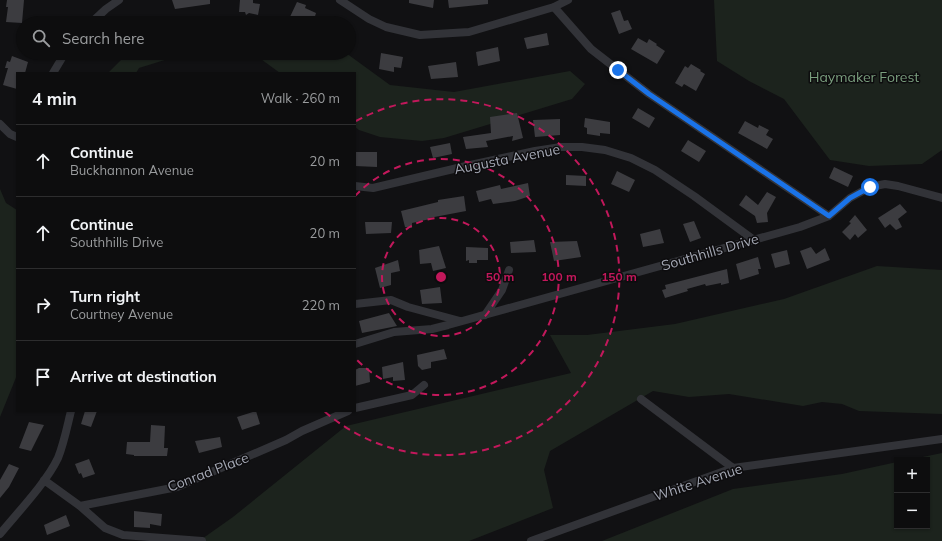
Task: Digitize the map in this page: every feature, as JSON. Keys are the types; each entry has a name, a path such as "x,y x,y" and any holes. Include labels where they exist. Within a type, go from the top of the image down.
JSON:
{"street":[{"path":"98,16 119,0"},
{"path":"340,0 369,19 386,27 420,36 469,32 554,6 568,0"},
{"path":"554,6 591,49 649,94 829,216"},
{"path":"54,72 61,60"},
{"path":"0,124 10,134 16,137"},
{"name":"Augusta Avenue","path":"356,186 374,188 535,151 560,147 582,147 605,150 631,158 655,170 694,196 754,240"},
{"name":"Southhills Drive","path":"356,344 394,332 432,329 819,221 829,216 850,198 870,187 885,184 942,198"},
{"path":"356,192 374,188"},
{"path":"484,315 502,290 509,270"},
{"path":"356,304 391,300 461,321"},
{"path":"356,408 412,395 424,385"},
{"path":"641,399 733,468"},
{"path":"0,534 44,480 57,460 64,443 71,412"},
{"name":"Conrad Place","path":"80,506 177,487 286,440 302,431 346,412"},
{"name":"White Avenue","path":"532,541 733,468 942,439"},
{"path":"44,480 80,506 105,528 123,534 202,541"}],"green space":[{"name":"Haymaker Forest","path":"714,0 942,0 942,150 922,164 869,166 830,160 784,99 749,81 717,61"},
{"path":"121,60 165,60 139,68 137,72 109,72"},
{"path":"262,60 356,60 390,85 454,92 570,71 585,84 572,99 444,138 422,141 380,137 356,128 356,72 279,72"},
{"path":"0,189 6,203 16,209 16,377 0,417"},
{"path":"877,266 942,270 942,414 859,411 842,404 822,402 803,406 729,394 689,397 653,391 550,451 544,470 553,508 469,541 199,541 233,517 346,426 571,373 550,335 587,335 675,324 784,299"},
{"path":"942,453 942,541 602,541 733,489 842,474 894,463 894,529 930,529 930,457 923,457"}],"building":[{"path":"7,0 24,0 23,16 16,16 16,23 6,22 8,7 6,7"},
{"path":"172,0 210,0 210,4 175,9"},
{"path":"240,0 253,0 253,3 260,4 258,15 249,13 246,15 245,12 239,12"},
{"path":"409,0 434,0 433,8 409,3"},
{"path":"448,0 488,0 488,4 449,8"},
{"path":"297,2 306,5 305,8 316,13 315,16 290,16"},
{"path":"620,10 624,21 628,20 632,29 619,34 611,13"},
{"path":"547,33 549,45 527,49 524,38"},
{"path":"638,38 647,43 649,39 665,51 657,64 631,49"},
{"path":"498,47 500,61 478,66 476,52"},
{"path":"381,53 403,57 401,68 394,67 394,72 379,69"},
{"path":"12,56 16,58 16,60 28,62 25,72 16,72 16,89 3,85 8,68 5,68 7,61 10,62"},
{"path":"456,62 458,77 431,79 428,66"},
{"path":"691,64 705,74 696,91 684,84 682,87 675,83 685,66 688,68"},
{"path":"638,108 655,118 649,128 632,118"},
{"path":"517,113 523,138 512,141 513,136 486,141 488,147 466,149 463,137 491,133 490,117"},
{"path":"585,118 610,122 610,134 600,133 600,136 587,134 587,128 584,127"},
{"path":"560,119 560,135 535,137 533,120"},
{"path":"745,121 758,128 759,125 769,130 766,135 773,139 767,149 738,133"},
{"path":"688,140 706,151 699,162 681,151"},
{"path":"450,143 452,154 433,158 430,147"},
{"path":"356,152 377,152 377,167 356,166"},
{"path":"834,167 853,176 848,187 829,178"},
{"path":"617,171 635,180 629,192 611,184"},
{"path":"566,175 586,176 586,186 566,185"},
{"path":"528,183 530,196 515,201 493,204 491,199 479,202 476,191 500,185 501,189"},
{"path":"767,192 776,197 767,213 768,222 757,223 755,216 739,205 746,195 758,205"},
{"path":"464,196 466,211 412,223 412,228 405,227 401,211 438,202 438,200"},
{"path":"900,204 907,212 898,219 902,227 896,230 890,224 885,228 878,218"},
{"path":"855,215 867,230 858,238 855,234 850,240 842,232 851,223 849,222"},
{"path":"694,221 701,238 690,242 683,224"},
{"path":"365,222 392,222 391,233 366,234"},
{"path":"660,229 664,243 643,247 640,234"},
{"path":"534,240 536,252 511,253 510,242"},
{"path":"577,241 581,257 554,261 550,242"},
{"path":"439,246 446,268 433,271 431,263 420,264 419,250"},
{"path":"466,247 488,248 488,260 477,260 477,263 469,263 469,260 466,261"},
{"path":"811,247 816,254 825,248 830,260 807,269 800,251"},
{"path":"787,250 790,264 775,268 771,254"},
{"path":"758,257 761,269 758,269 759,274 740,280 736,264"},
{"path":"398,260 400,271 391,273 391,285 380,288 375,268"},
{"path":"727,269 729,283 706,286 705,284 687,289 688,291 665,298 662,290 666,289 665,285"},
{"path":"440,287 442,303 422,304 420,290"},
{"path":"389,313 397,326 362,333 359,321"},
{"path":"444,349 447,359 431,362 431,368 422,370 418,366 417,355"},
{"path":"403,362 405,380 393,381 393,377 383,379 382,367"},
{"path":"369,368 370,382 356,386 356,370"},
{"path":"85,412 97,412 91,427 81,424"},
{"path":"256,412 260,424 242,430 237,417"},
{"path":"29,422 44,425 31,451 19,448"},
{"path":"151,425 165,426 164,448 168,448 167,456 134,456 126,454 127,442 150,442"},
{"path":"220,437 222,447 199,453 195,441"},
{"path":"89,459 95,474 83,478 81,473 79,474 75,464"},
{"path":"9,464 19,468 9,487 0,498 0,480"},
{"path":"134,511 162,514 161,526 150,524 150,528 134,527"},
{"path":"66,515 70,526 47,535 44,525"}],"route":[{"path":"618,70 649,94 829,216 850,198 870,187"}]}
